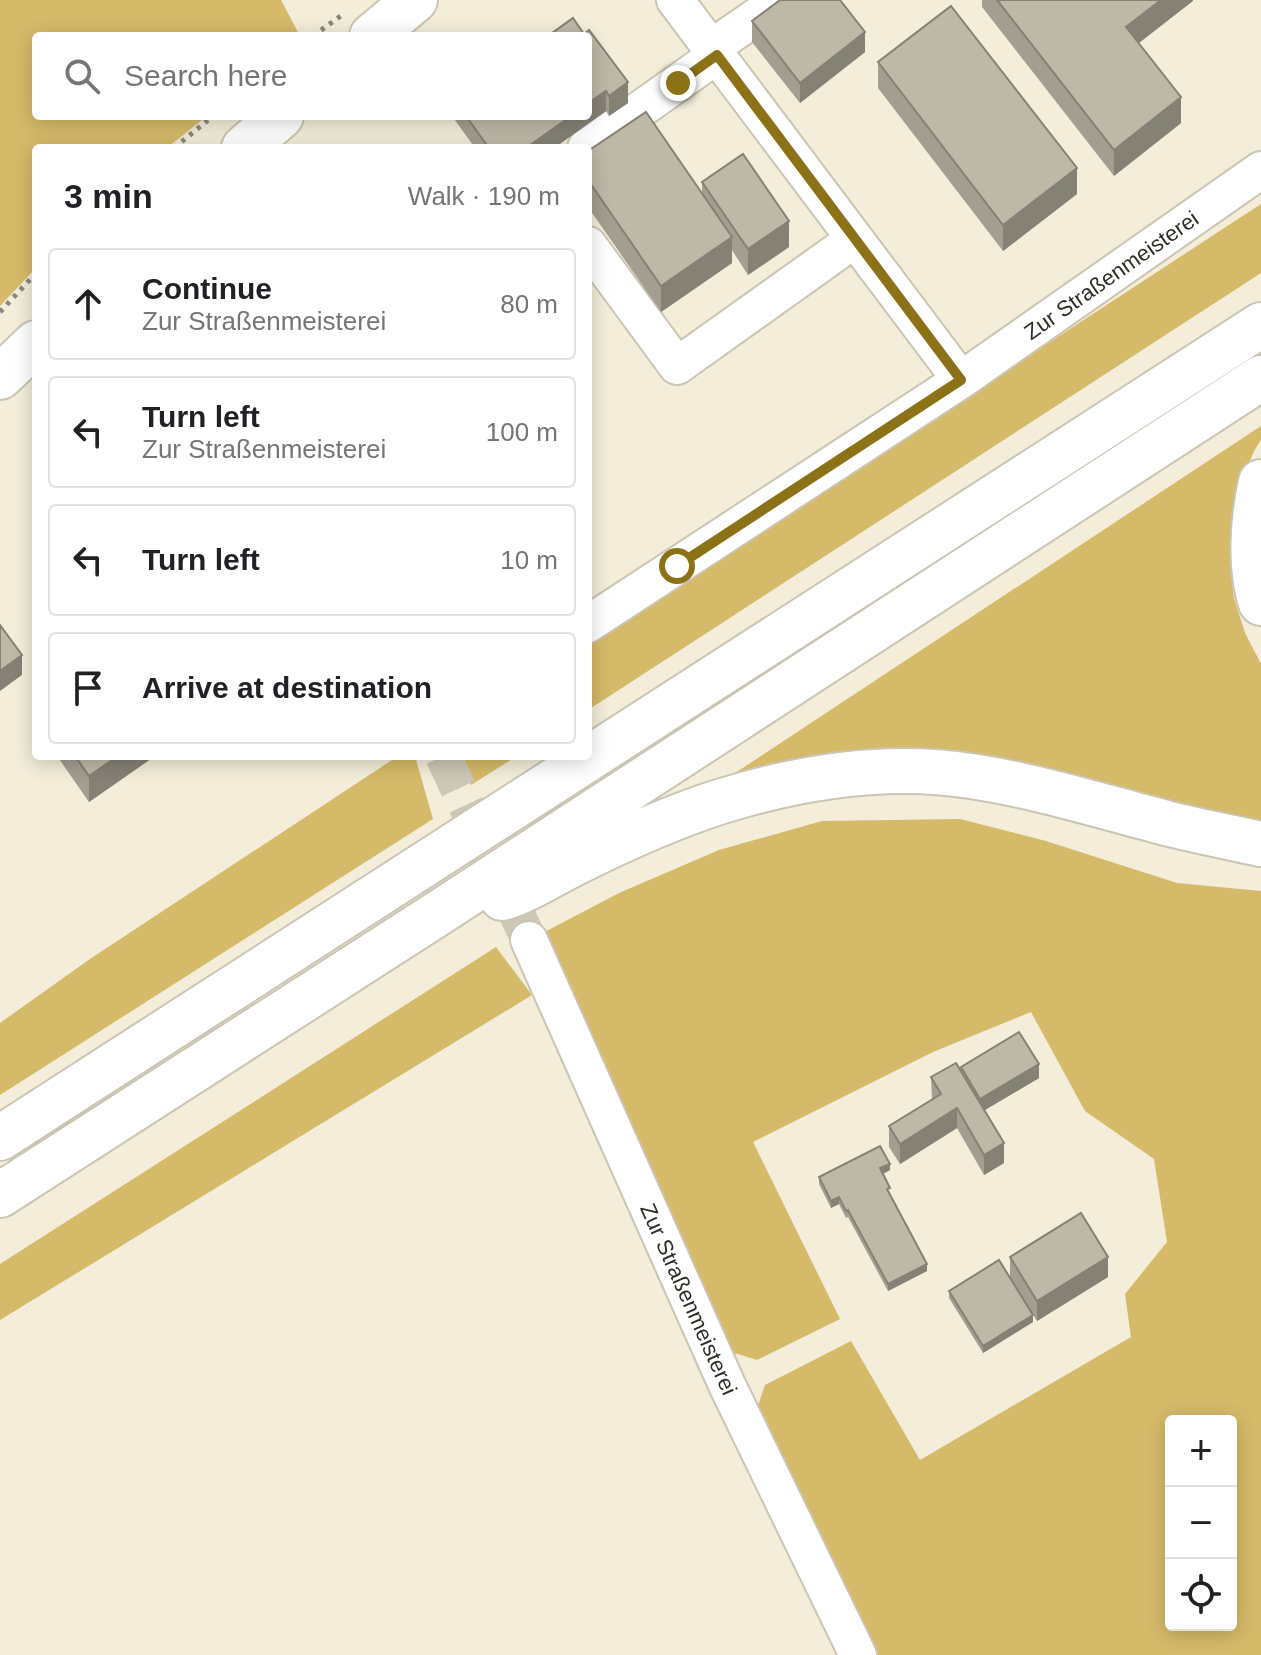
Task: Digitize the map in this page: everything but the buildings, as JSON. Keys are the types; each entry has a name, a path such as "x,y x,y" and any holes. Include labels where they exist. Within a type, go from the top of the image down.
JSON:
{"main road":[{"path":"361,22 415,0"},
{"path":"249,144 276,120"},
{"path":"592,756 1261,325"},
{"path":"0,377 32,347"},
{"path":"0,1195 1261,378"},
{"path":"1261,482 1252,533 1261,603"},
{"path":"0,1138 586,760"},
{"path":"437,914 517,894 572,864 715,803 764,789 858,774 904,772 969,776 1060,794 1169,824 1261,844"}],"street":[{"path":"675,0 961,380"},
{"path":"591,144 781,0"},
{"name":"Zur Straßenmeisterei","path":"592,621 961,380 1261,170"},
{"path":"592,250 677,366 855,239"},
{"name":"Zur Straßenmeisterei","path":"529,940 727,1385 858,1655"}],"path":[{"path":"327,32 361,22"},
{"path":"179,144 208,120"},
{"path":"0,312 32,277"}],"shaded area":[{"path":"0,0 281,0 298,32 32,32 32,120 202,120 172,144 32,144 32,272 0,306"},
{"path":"1261,204 1261,273 592,707 592,641"},
{"path":"1261,426 1261,440 1241,484 1231,574 1234,598 1245,633 1261,664 1261,834 1110,789 714,787"},
{"path":"392,760 416,760 433,819 0,1095 0,1023 90,959"},
{"path":"465,760 511,760 471,785"},
{"path":"960,819 1046,841 1177,883 1261,891 1261,1655 869,1655 755,1414 765,1385 851,1341 920,1460 1131,1337 1125,1294 1167,1242 1154,1159 1085,1111 1031,1012 933,1052 753,1142 840,1319 757,1360 728,1351 537,936 619,893 719,850 822,821"},
{"path":"496,947 532,995 0,1320 0,1264"}],"tunnel":[{"path":"445,760 529,940"}],"route":[{"path":"677,566 961,380 717,55 678,83"}]}
